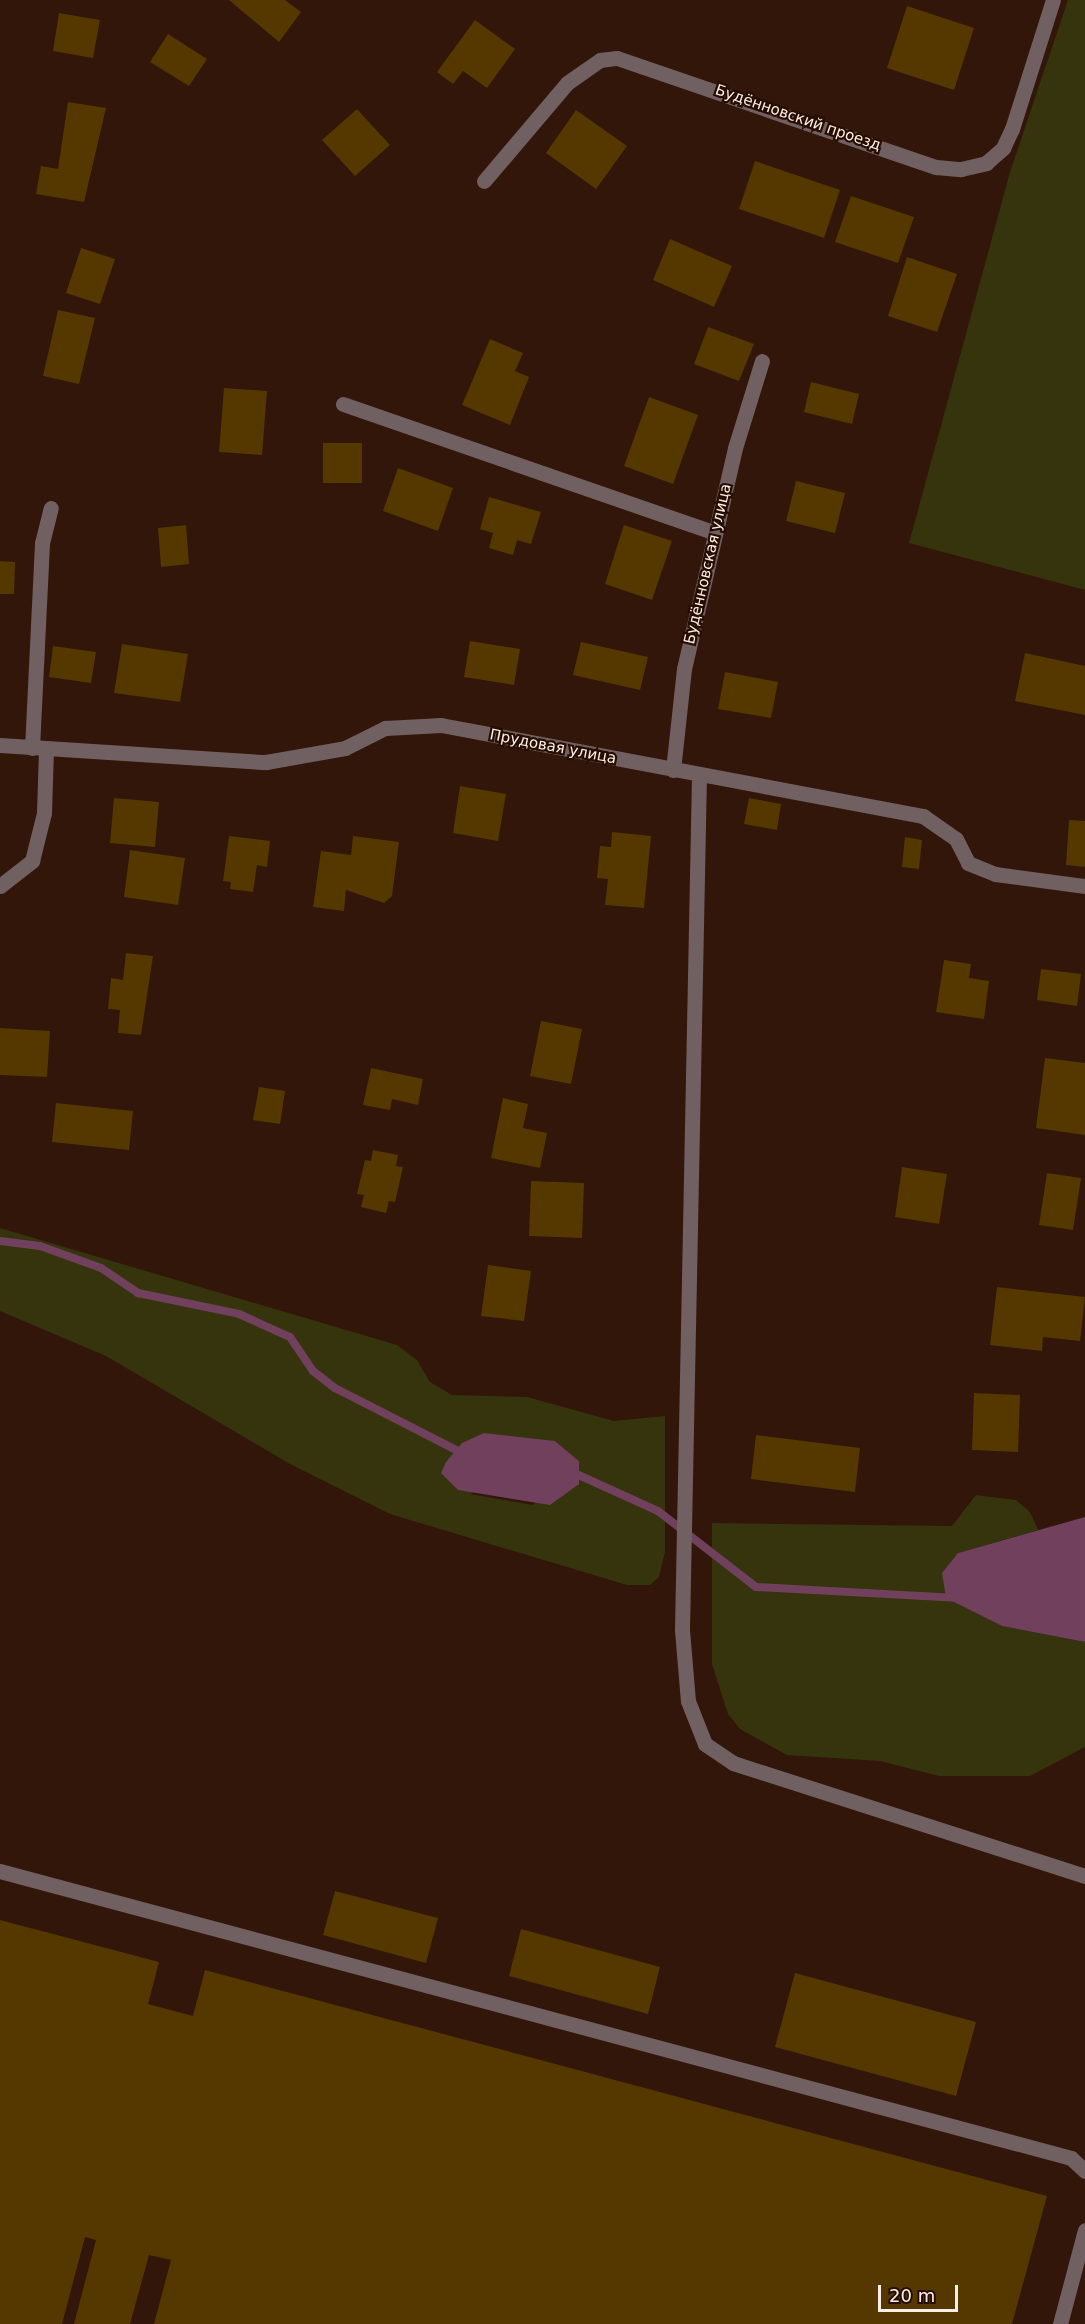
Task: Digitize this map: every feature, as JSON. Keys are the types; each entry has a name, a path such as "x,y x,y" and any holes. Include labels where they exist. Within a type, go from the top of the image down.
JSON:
{"street":[{"name":"Будённовский проезд","path":"484,181 567,83 600,60 616,58 936,167 986,163 1003,148 1012,129 1053,0"},
{"name":"Будённовская улица","path":"673,770 684,669 715,533 762,362"},
{"path":"344,404 715,533"},
{"path":"0,886 32,861 44,813 39,748 42,543 51,508"},
{"name":"Прудовая улица","path":"0,745 266,762 307,757 345,748 384,728 422,724 923,816 956,839 968,863 986,870 1085,886"},
{"path":"699,776 682,1630 688,1701 705,1744 733,1763 1085,1876"},
{"path":"0,1871 1071,2158 1085,2170"},
{"path":"1060,2324 1085,2230"}],"shaded area":[{"path":"1068,0 1085,0 1085,590 909,543 1010,172"},
{"path":"0,1228 397,1345 417,1360 430,1382 452,1395 527,1397 614,1421 665,1416 665,1552 659,1577 650,1585 627,1585 390,1514 290,1464 106,1356 0,1311","holes":["555,1441 579,1461 533,1505 470,1494"]},
{"path":"484,1433 555,1441 579,1461 579,1484 550,1505 458,1490 441,1473 446,1462 462,1443"},
{"path":"976,1495 1016,1500 1030,1512 1038,1530 958,1553 946,1598 1002,1626 1085,1642 1085,1747 1030,1776 939,1776 880,1761 787,1755 740,1729 728,1714 712,1664 712,1523 952,1526"},
{"path":"1085,1517 1085,1642 1002,1626 946,1598 942,1573 958,1553"}],"building":[{"path":"229,0 285,0 301,12 279,42"},
{"path":"907,6 974,28 954,90 887,68"},
{"path":"59,13 100,20 93,58 53,51"},
{"path":"475,20 515,49 487,88 463,71 453,84 437,72"},
{"path":"168,34 207,59 189,86 150,62"},
{"path":"68,102 106,108 84,202 36,194 41,166 58,169"},
{"path":"357,109 390,145 355,176 322,140"},
{"path":"576,110 627,146 596,189 546,153"},
{"path":"755,161 840,190 824,238 739,209"},
{"path":"851,196 914,217 898,263 835,242"},
{"path":"670,239 732,266 714,307 653,280"},
{"path":"81,248 115,259 100,304 66,293"},
{"path":"907,257 957,274 937,332 888,316"},
{"path":"58,310 95,318 79,384 43,376"},
{"path":"708,327 754,344 739,381 694,364"},
{"path":"490,339 523,353 515,371 529,377 510,425 462,405"},
{"path":"811,382 859,394 852,424 804,412"},
{"path":"224,388 267,391 262,455 219,452"},
{"path":"649,397 698,415 673,484 624,466"},
{"path":"323,443 362,443 362,483 323,483"},
{"path":"398,468 453,488 438,531 383,511"},
{"path":"796,481 845,493 835,533 786,521"},
{"path":"489,497 541,512 531,544 517,540 513,555 489,548 493,533 480,529"},
{"path":"186,525 189,564 161,567 158,528"},
{"path":"624,525 672,541 652,600 605,584"},
{"path":"0,561 15,562 14,594 0,594"},
{"path":"470,641 520,649 514,685 464,677"},
{"path":"581,642 648,657 640,690 573,675"},
{"path":"122,644 188,654 180,702 114,693"},
{"path":"53,646 96,652 91,683 49,677"},
{"path":"1025,653 1085,666 1085,715 1015,701"},
{"path":"725,672 778,682 771,718 718,709"},
{"path":"460,786 506,794 498,841 453,833"},
{"path":"114,798 159,802 155,847 110,843"},
{"path":"749,798 781,804 777,830 744,824"},
{"path":"1069,820 1085,821 1085,867 1066,865"},
{"path":"612,832 651,836 644,908 605,905 608,879 597,878 600,846 611,847"},
{"path":"229,836 270,841 267,867 257,865 253,892 230,889 231,882 223,881"},
{"path":"353,836 399,842 392,896 384,903 346,890 344,911 313,907 321,851 351,855"},
{"path":"905,837 922,840 919,869 902,867"},
{"path":"130,850 185,858 178,905 124,897"},
{"path":"126,953 153,956 141,1035 118,1033 120,1010 108,1009 111,978 123,980"},
{"path":"944,960 971,964 969,978 989,981 984,1019 936,1012"},
{"path":"1041,969 1081,974 1077,1006 1037,1000"},
{"path":"541,1021 582,1029 571,1084 530,1076"},
{"path":"0,1028 50,1031 47,1077 0,1075"},
{"path":"1045,1058 1085,1063 1085,1135 1036,1128"},
{"path":"371,1068 423,1079 418,1105 392,1099 390,1110 363,1105"},
{"path":"259,1087 285,1091 280,1124 253,1120"},
{"path":"503,1098 528,1104 523,1128 547,1133 540,1168 491,1158"},
{"path":"56,1103 133,1111 129,1150 52,1142"},
{"path":"373,1150 398,1155 396,1166 403,1167 395,1202 389,1201 386,1213 361,1207 364,1195 357,1194 365,1160 371,1161"},
{"path":"902,1167 947,1174 939,1224 895,1217"},
{"path":"1047,1173 1081,1178 1073,1230 1039,1225"},
{"path":"531,1181 584,1183 582,1238 529,1236"},
{"path":"488,1265 531,1271 524,1321 481,1316"},
{"path":"997,1287 1085,1297 1080,1341 1043,1337 1042,1351 990,1345"},
{"path":"974,1393 1020,1395 1018,1452 972,1450"},
{"path":"756,1435 860,1448 855,1492 751,1479"},
{"path":"335,1891 438,1918 426,1963 323,1935"},
{"path":"0,1920 159,1962 148,2004 193,2016 205,1970 1047,2196 1012,2324 154,2324 171,2260 149,2255 130,2324 74,2324 96,2240 85,2237 62,2324 0,2324"},
{"path":"521,1929 660,1967 648,2014 509,1976"},
{"path":"795,1973 976,2022 956,2096 775,2047"}],"waterway":[{"path":"0,1241 40,1246 101,1268 138,1293 239,1314 290,1337 313,1371 335,1388 462,1453"},
{"path":"572,1472 658,1511 756,1587 957,1598"}]}
